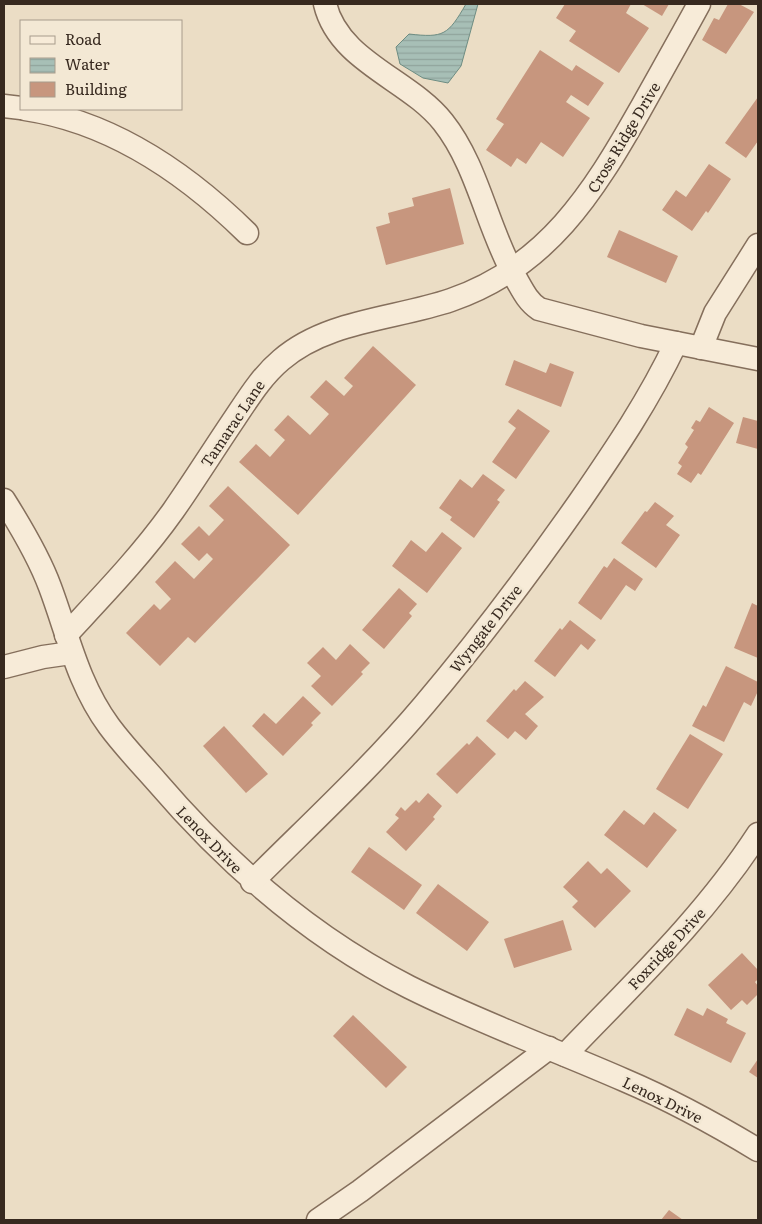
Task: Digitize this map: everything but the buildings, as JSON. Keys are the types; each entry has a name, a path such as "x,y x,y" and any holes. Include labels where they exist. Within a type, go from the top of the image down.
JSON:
{"street":[{"path":"325,4 340,34 354,51 422,101 443,121 461,148 496,239 529,302 539,309 676,343 758,359"},
{"name":"Cross Ridge Drive","path":"512,272 563,227 591,193 612,161 700,4"},
{"path":"4,106 20,108"},
{"path":"33,110 71,118 110,133 145,152 222,209 247,233"},
{"path":"701,348 714,313 758,245"},
{"name":"Tamarac Lane","path":"68,644 172,512 260,380 282,359 308,342 341,327 407,314 454,299 512,272"},
{"name":"Wyngate Drive","path":"252,882 358,777 423,706 475,641 553,540 636,420 655,387 676,343"},
{"name":"Lenox Drive","path":"4,500 20,526 50,586 68,644 82,678 110,728 194,825 252,882 312,928 349,953 399,981 451,1006 557,1051 702,1117 758,1150"},
{"path":"4,667 43,657 68,644"},
{"name":"Foxridge Drive","path":"318,1220 557,1051 691,924 732,874 758,834"}],"water":[{"path":"466,4 478,4 461,66 448,83 423,78 400,64 396,47 409,34 430,35 444,32 454,22"}]}
